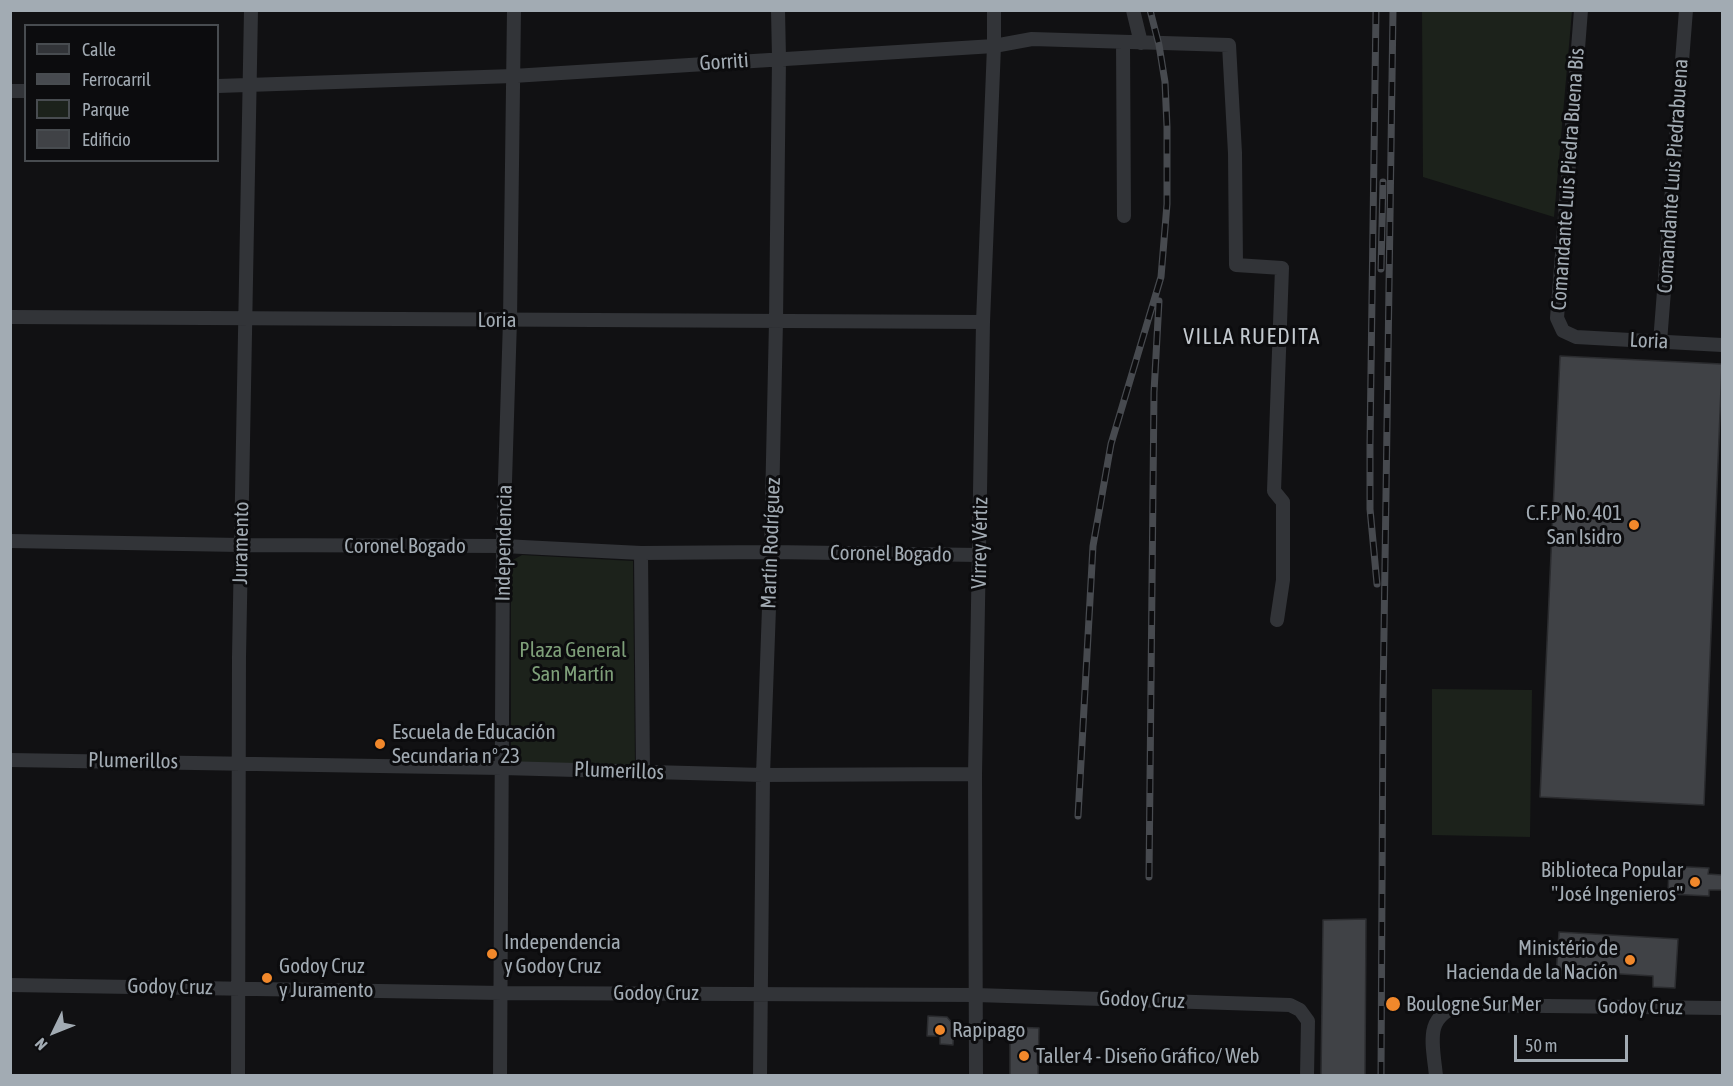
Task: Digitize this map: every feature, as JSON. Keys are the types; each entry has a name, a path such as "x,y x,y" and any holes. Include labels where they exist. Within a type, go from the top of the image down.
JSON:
{"street":[{"name":"Juramento","path":"238,1076 237,825 240,546 251,10"},
{"name":"Independencia","path":"500,1076 503,546 510,320 514,10"},
{"name":"Martín Rodríguez","path":"760,1076 763,776 776,321 778,10"},
{"name":"Virrey Vértiz","path":"976,1076 975,774 983,322 994,10"},
{"path":"1133,10 1141,43"},
{"name":"Comandante Luis Piedra Buena Bis","path":"1576,337 1563,331 1557,318 1581,10"},
{"name":"Comandante Luis Piedrabuena","path":"1660,342 1686,10"},
{"name":"Gorriti","path":"219,86 513,76 994,46 1032,39 1229,45 1235,153 1236,265 1282,268 1274,491 1283,502 1282,580 1277,620"},
{"path":"1123,42 1124,216"},
{"name":"Loria","path":"10,317 983,322"},
{"name":"Loria","path":"1576,337 1722,345"},
{"name":"Coronel Bogado","path":"10,541 240,546 503,546 641,553 979,555"},
{"path":"641,553 643,772"},
{"name":"Plumerillos","path":"10,760 502,768 763,776 975,774"},
{"name":"Godoy Cruz","path":"10,986 502,993 975,995 1290,1005 1300,1010 1308,1020 1307,1076"},
{"name":"Godoy Cruz","path":"1436,1076 1432,1037 1435,1024 1449,1008 1461,1005 1722,1008"}],"green space":[{"path":"1422,11 1572,11 1554,217 1423,177"},
{"name":"Plaza General San Martín","path":"522,555 633,561 635,767 511,763 511,561"},
{"path":"1432,689 1532,690 1530,837 1432,835"}],"building":[{"name":"C.F.P No. 401 San Isidro","path":"1560,356 1722,364 1704,805 1540,797"},
{"name":"Biblioteca Popular \"José Ingenieros\"","path":"1669,866 1709,868 1708,874 1722,875 1722,890 1709,890 1709,896 1668,894"},
{"path":"1366,919 1365,1076 1321,1076 1323,920"},
{"name":"Ministério de Hacienda de la Nación","path":"1559,932 1678,939 1675,988 1653,987 1653,976 1572,971 1571,977 1556,976"},
{"name":"Rapipago","path":"928,1016 947,1017 954,1025 953,1045 940,1044 940,1036 927,1036"},
{"path":"1010,1027 1039,1028 1038,1076 1010,1076"}],"railway":[{"path":"1078,816 1093,546 1111,444 1161,277 1167,204 1167,127 1165,82 1150,10"},
{"path":"1376,10 1370,509 1377,584"},
{"path":"1381,1076 1383,701 1393,10"},
{"path":"1381,269 1383,182"},
{"path":"1149,877 1154,392 1159,301"}],"place":[{"name":"C.F.P No. 401 San Isidro","path":"1634,525"},
{"name":"Escuela de Educación Secundaria nº 23","path":"380,744"},
{"name":"Biblioteca Popular \"José Ingenieros\"","path":"1695,882"},
{"name":"Independencia y Godoy Cruz","path":"492,954"},
{"name":"Ministério de Hacienda de la Nación","path":"1630,960"},
{"name":"Godoy Cruz y Juramento","path":"267,978"},
{"name":"Boulogne Sur Mer","path":"1393,1004"},
{"name":"Rapipago","path":"940,1030"},
{"name":"Taller 4 - Diseño Gráfico/ Web","path":"1024,1056"}],"district":[{"name":"VILLA RUEDITA","path":"1252,337"}]}
